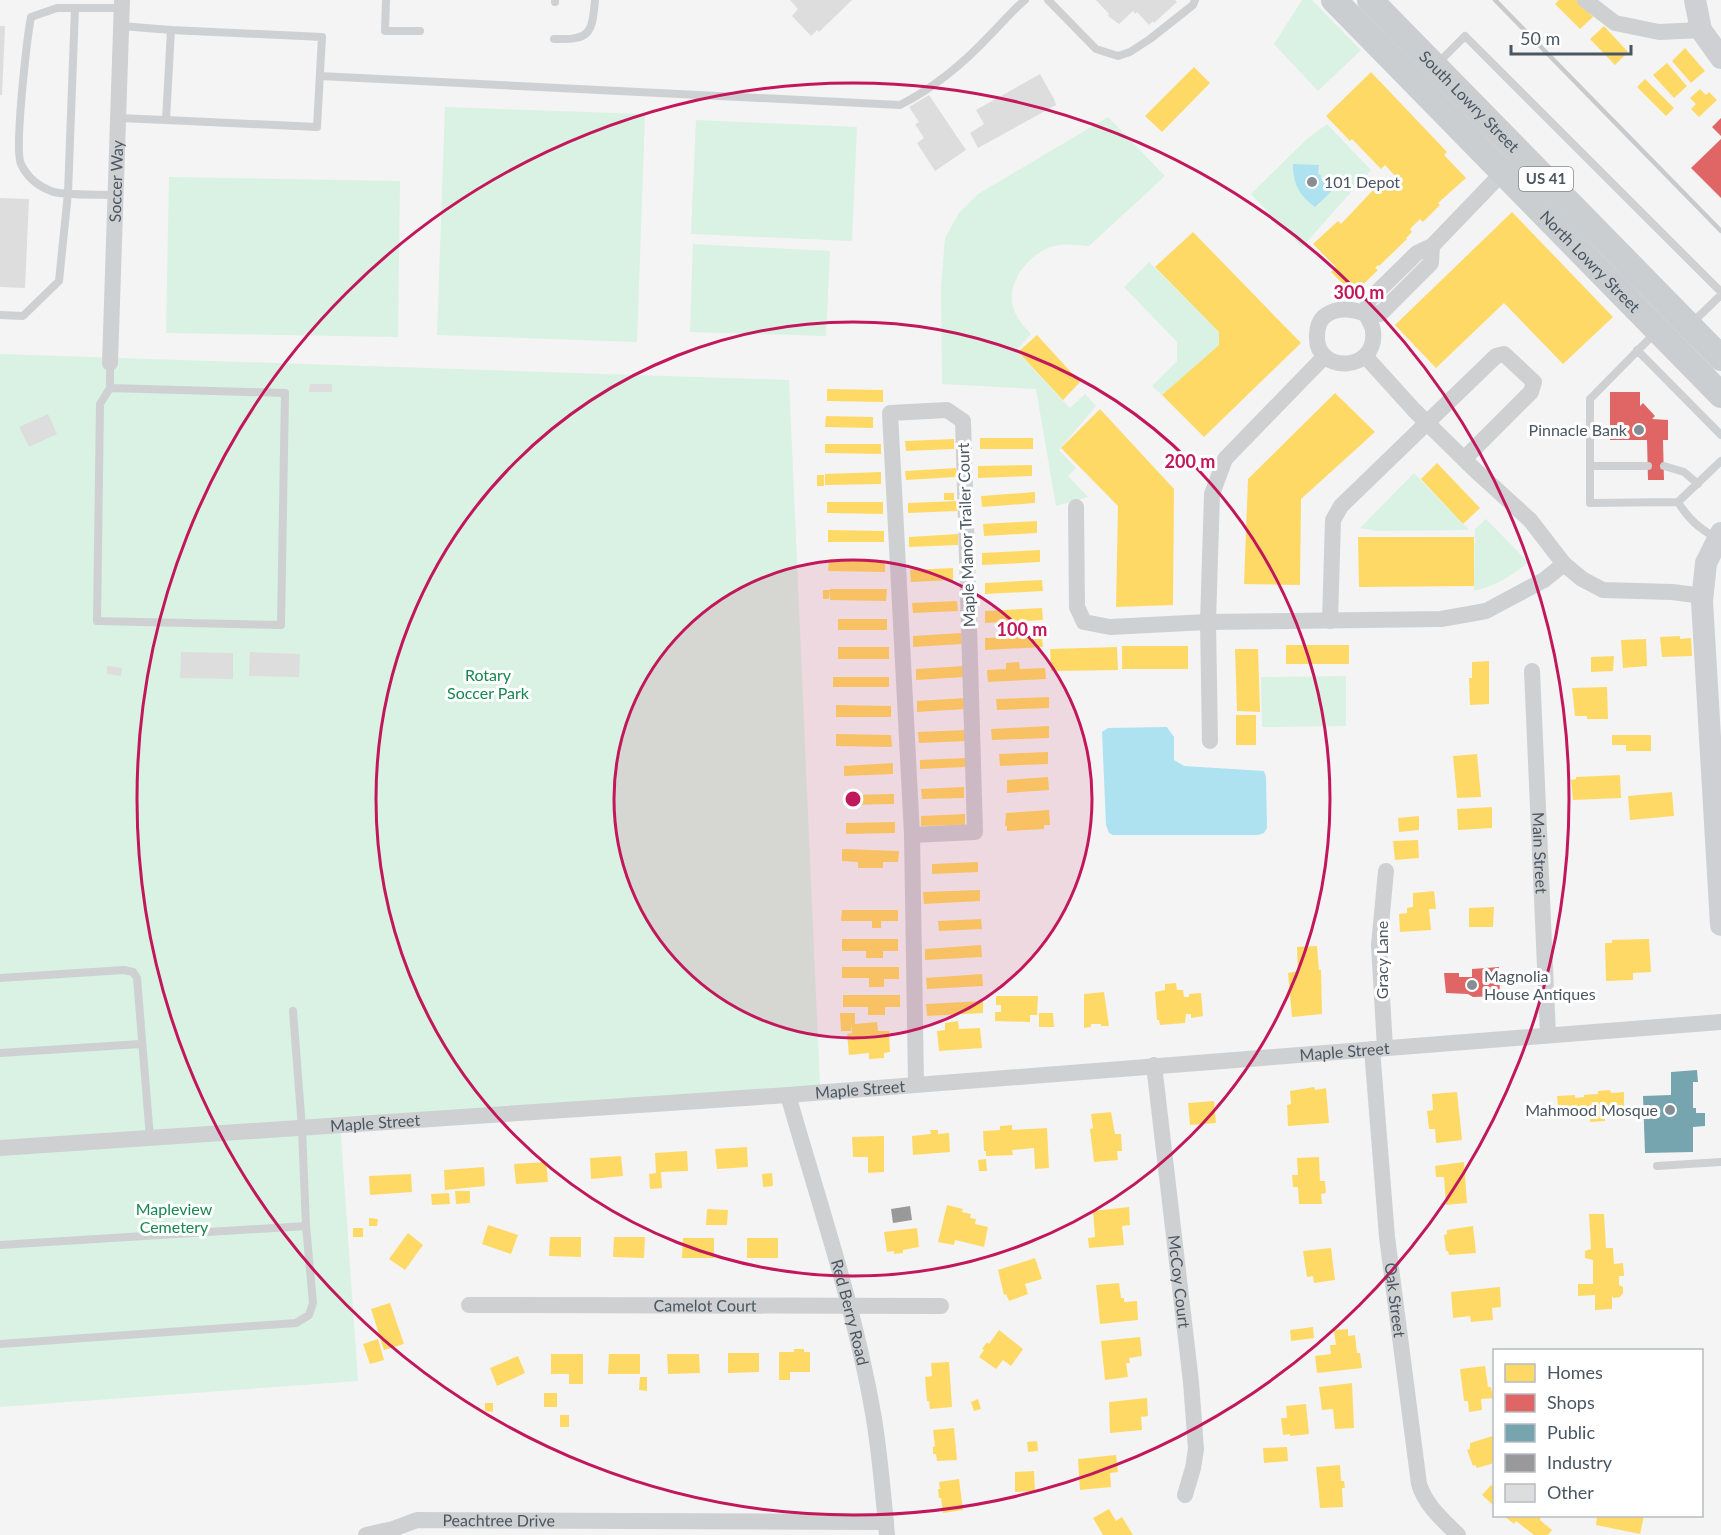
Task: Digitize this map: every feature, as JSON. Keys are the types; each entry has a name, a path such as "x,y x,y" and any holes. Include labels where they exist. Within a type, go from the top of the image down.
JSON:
{"main road":[{"name":"North Lowry Street","path":"1334,0 1721,395"},
{"name":"South Lowry Street","path":"1370,0 1721,358"}],"street":[{"path":"1585,0 1615,23 1659,32 1701,30"},
{"path":"1695,0 1701,30 1721,58"},
{"name":"Soccer Way","path":"110,363 122,4"},
{"path":"1367,313 1353,309 1334,311 1323,316 1317,328 1317,343 1324,357 1340,364 1353,363 1366,357 1371,346 1373,331 1367,313 1369,300 1417,252 1432,246 1521,154"},
{"path":"1330,621 1333,520 1341,506 1496,356 1504,354 1534,382 1530,392 1464,459"},
{"path":"1210,741 1208,622 1212,494 1225,459 1324,357"},
{"path":"1366,357 1464,459 1530,520 1564,564 1582,579 1604,590 1672,592 1703,596"},
{"name":"Maple Manor Trailer Court","path":"912,835 975,832 963,422 946,410 890,413 912,835 916,1084"},
{"path":"1076,507 1077,607 1084,622 1110,627 1208,622 1441,619 1486,611 1544,580 1564,564"},
{"path":"1720,536 1706,562 1703,596 1717,792 1721,925"},
{"name":"Main Street","path":"1532,671 1548,1035"},
{"name":"Gracy Lane","path":"1378,1048 1379,945 1386,871"},
{"name":"Maple Street","path":"0,1148 788,1095 1721,1022"},
{"name":"Oak Street","path":"1378,1048 1387,1237 1419,1484 1424,1498 1458,1535"},
{"name":"McCoy Court","path":"1154,1065 1193,1404 1196,1449 1185,1495"},
{"name":"Red Berry Road","path":"788,1095 848,1306 873,1413 886,1528"},
{"name":"Camelot Court","path":"469,1305 941,1306"},
{"name":"Peachtree Drive","path":"366,1535 393,1529 417,1520 886,1528"}],"lane":[{"path":"386,0 385,31 420,32"},
{"path":"554,39 576,40 585,34 593,24 595,0"},
{"path":"320,76 900,105 917,97 938,82 991,35 1025,0"},
{"path":"1048,0 1096,49 1118,56 1130,52 1150,39 1193,5 1195,0"},
{"path":"115,195 52,192 31,180 19,162 26,44 31,17 65,4 75,8 122,4"},
{"path":"0,315 23,315 59,281 68,193 75,8"},
{"path":"118,118 316,127 322,37 121,26"},
{"path":"166,120 171,30"},
{"path":"1435,66 1465,36 1721,293 1689,326"},
{"path":"1657,330 1590,399 1590,503 1678,502 1721,461"},
{"path":"1637,350 1721,435"},
{"path":"110,363 110,388 100,404 97,621 281,625 285,393 110,388"},
{"path":"1590,466 1648,466"},
{"path":"1664,466 1684,472 1698,484"},
{"path":"1678,502 1686,516 1697,527 1720,536"},
{"path":"0,978 124,969 133,972 137,978 150,1138"},
{"path":"0,1344 296,1323 309,1315 313,1303 293,1011"},
{"path":"0,1053 141,1044"},
{"path":"1657,1166 1721,1162"},
{"path":"0,1245 306,1226"}],"green space":[{"path":"1302,0 1312,0 1361,50 1318,91 1274,44"},
{"path":"445,107 645,114 637,342 437,335"},
{"path":"1108,117 1165,176 1089,246 1056,246 1036,255 1022,268 1012,293 1013,307 1031,334 1016,351 1070,408 1085,394 1096,406 1059,450 1076,468 1068,476 1088,497 1056,506 1036,389 942,384 941,287 945,238 959,213 978,194"},
{"path":"696,120 857,127 852,241 691,234"},
{"name":"101 Depot","path":"1327,124 1371,170 1302,247 1251,194 1308,138"},
{"path":"169,177 400,181 398,337 166,333"},
{"path":"693,244 830,251 826,336 690,332"},
{"path":"1149,262 1219,332 1219,345 1162,395 1152,386 1177,361 1177,342 1124,287"},
{"name":"Rotary Soccer Park","path":"0,354 789,380 820,1086 340,1122 358,1381 0,1407"},
{"path":"1414,473 1469,529 1377,531 1360,528"},
{"path":"1486,519 1528,562 1503,580 1474,591 1475,529"},
{"path":"1346,676 1346,726 1262,727 1261,677"}],"water":[{"path":"1293,164 1319,165 1318,174 1332,191 1315,207 1298,188"},
{"path":"1167,727 1174,737 1174,760 1184,766 1264,771 1267,828 1264,833 1258,835 1113,835 1109,833 1106,825 1102,732 1108,728"}],"building: Homes":[{"path":"1559,0 1577,0 1593,17 1580,29 1555,4"},
{"path":"1604,26 1628,52 1615,65 1590,39"},
{"path":"1685,48 1705,71 1691,83 1672,61"},
{"path":"1667,63 1687,86 1674,98 1653,75"},
{"path":"1194,67 1210,83 1162,132 1145,116"},
{"path":"1371,72 1447,152 1444,155 1466,178 1438,203 1440,205 1423,222 1420,219 1410,229 1412,232 1407,239 1375,268 1378,270 1353,294 1331,272 1336,267 1313,244 1338,221 1341,224 1375,188 1382,183 1384,186 1395,176 1385,165 1381,169 1326,116"},
{"path":"1645,79 1674,108 1666,116 1637,87"},
{"path":"1700,89 1706,95 1709,92 1717,100 1699,117 1691,109 1696,104 1690,98"},
{"path":"1512,212 1613,317 1563,364 1504,303 1436,368 1395,325"},
{"path":"1193,232 1301,343 1204,437 1162,395 1219,345 1219,332 1155,267"},
{"path":"1037,335 1080,382 1063,400 1018,352"},
{"path":"827,389 883,390 883,402 827,401"},
{"path":"1335,393 1375,432 1301,499 1300,585 1244,584 1248,479"},
{"path":"1100,409 1174,489 1173,605 1116,607 1118,506 1061,448"},
{"path":"826,416 873,417 873,428 825,427"},
{"path":"980,438 1033,438 1033,449 980,449"},
{"path":"954,439 954,449 906,451 905,441"},
{"path":"825,444 881,444 881,454 825,453"},
{"path":"1437,463 1480,508 1463,524 1421,479"},
{"path":"1032,465 1032,476 978,478 978,466"},
{"path":"956,468 956,477 906,480 905,471"},
{"path":"881,472 881,484 825,485 825,474"},
{"path":"817,475 824,475 824,486 817,486"},
{"path":"1035,492 1035,503 982,507 981,496"},
{"path":"944,493 954,493 954,500 944,500"},
{"path":"957,501 957,511 908,513 908,503"},
{"path":"827,502 883,502 883,514 827,513"},
{"path":"1037,521 1037,533 984,536 983,524"},
{"path":"828,530 884,531 884,542 828,542"},
{"path":"958,534 958,545 909,547 909,537"},
{"path":"1358,537 1474,537 1474,586 1359,587"},
{"path":"1040,550 1040,562 982,565 982,553"},
{"path":"829,559 885,560 885,572 828,571"},
{"path":"953,568 953,580 911,582 910,570"},
{"path":"1042,580 1043,591 985,594 985,583"},
{"path":"830,589 887,589 886,601 830,600"},
{"path":"823,590 830,590 829,599 823,599"},
{"path":"957,601 958,611 913,613 912,603"},
{"path":"1042,608 1043,620 985,623 985,611"},
{"path":"838,619 887,619 887,630 838,630"},
{"path":"961,633 962,644 913,647 913,636"},
{"path":"1042,636 1043,647 985,650 985,638"},
{"path":"1680,636 1680,639 1691,638 1692,656 1662,657 1660,637"},
{"path":"1646,639 1647,666 1623,668 1621,640"},
{"path":"1286,645 1349,645 1349,664 1286,664"},
{"path":"1122,646 1188,646 1188,669 1122,669"},
{"path":"838,647 889,647 889,659 838,659"},
{"path":"1117,647 1118,670 1051,671 1050,649"},
{"path":"1235,649 1258,649 1260,712 1237,711"},
{"path":"1614,656 1613,671 1591,672 1591,657"},
{"path":"1489,661 1489,704 1470,705 1469,678 1472,678 1472,662"},
{"path":"1019,662 1020,669 1045,668 1046,679 988,682 987,670 1006,669 1006,663"},
{"path":"964,666 965,677 916,680 916,669"},
{"path":"833,677 889,677 889,687 833,687"},
{"path":"1607,687 1608,719 1587,719 1587,716 1575,716 1572,688"},
{"path":"1049,697 1049,708 997,710 996,699"},
{"path":"966,698 966,709 917,712 917,701"},
{"path":"836,705 891,706 891,717 836,717"},
{"path":"1236,715 1256,715 1256,745 1236,745"},
{"path":"1049,726 1049,738 992,740 991,729"},
{"path":"967,730 967,741 919,743 918,732"},
{"path":"836,734 891,735 892,747 836,746"},
{"path":"1612,735 1651,735 1651,751 1626,751 1626,745 1612,745"},
{"path":"1048,752 1048,764 1000,766 999,754"},
{"path":"1477,754 1481,797 1457,798 1453,756"},
{"path":"965,758 965,767 920,769 920,760"},
{"path":"893,763 893,774 844,776 844,766"},
{"path":"1620,775 1621,798 1573,800 1571,780 1576,777"},
{"path":"1048,777 1049,790 1007,793 1007,780"},
{"path":"964,787 964,798 922,799 921,789"},
{"path":"1672,792 1674,816 1630,820 1628,796"},
{"path":"894,794 894,804 845,805 845,795"},
{"path":"1492,807 1492,828 1458,830 1457,809"},
{"path":"1049,810 1050,825 1044,825 1044,829 1007,831 1006,813"},
{"path":"965,814 965,825 921,826 921,816"},
{"path":"1419,816 1419,830 1399,832 1398,818"},
{"path":"895,822 895,833 846,834 846,823"},
{"path":"1418,840 1419,858 1395,860 1393,841"},
{"path":"842,849 899,851 898,862 883,862 883,868 858,868 858,862 842,861"},
{"path":"978,862 978,872 932,874 932,864"},
{"path":"980,890 980,901 924,904 923,892"},
{"path":"1434,891 1436,909 1429,909 1431,930 1400,932 1399,914 1407,913 1407,908 1413,907 1413,893"},
{"path":"1494,907 1493,927 1469,927 1469,908"},
{"path":"842,910 898,910 898,921 881,921 881,928 872,928 872,921 841,921"},
{"path":"981,919 982,929 939,931 938,921"},
{"path":"842,939 898,939 898,951 883,951 883,958 866,958 866,951 842,951"},
{"path":"1649,939 1651,972 1633,973 1633,980 1606,981 1605,943 1612,943 1612,940"},
{"path":"981,945 982,957 925,960 925,949"},
{"path":"1317,946 1319,970 1321,970 1322,1014 1292,1017 1288,973 1298,971 1297,947"},
{"path":"842,967 899,967 899,979 884,979 884,987 869,987 869,978 842,978"},
{"path":"982,974 983,986 927,989 926,978"},
{"path":"1176,983 1177,990 1183,990 1184,997 1201,993 1203,1016 1191,1018 1191,1014 1186,1014 1185,1023 1160,1025 1157,1020 1155,992 1165,990 1165,984"},
{"path":"1104,992 1109,1026 1091,1024 1091,1027 1084,1028 1084,994"},
{"path":"843,995 900,995 900,1007 885,1007 885,1015 868,1015 868,1007 843,1007"},
{"path":"996,996 1038,996 1037,1015 1030,1015 1030,1022 995,1021 995,1012 1001,1012 1001,1005 996,1005"},
{"path":"983,1001 983,1013 927,1016 926,1004"},
{"path":"840,1013 855,1013 855,1024 877,1022 878,1031 889,1031 890,1052 884,1053 884,1058 869,1059 869,1053 849,1055 847,1034 852,1033 851,1023 851,1031 841,1031"},
{"path":"1039,1013 1053,1013 1054,1027 1039,1027"},
{"path":"958,1021 959,1029 980,1028 982,1048 939,1051 937,1031 945,1030 945,1023"},
{"path":"1314,1087 1315,1090 1326,1088 1329,1123 1288,1126 1287,1105 1291,1104 1290,1091"},
{"path":"1610,1090 1611,1093 1624,1092 1624,1114 1605,1115 1605,1121 1590,1122 1590,1116 1584,1116 1584,1113 1559,1117 1557,1096 1584,1097 1584,1095 1598,1094 1598,1091"},
{"path":"1457,1092 1462,1140 1436,1143 1435,1129 1429,1129 1427,1111 1433,1110 1432,1094"},
{"path":"1214,1101 1216,1123 1190,1125 1188,1103"},
{"path":"1111,1112 1115,1134 1121,1134 1122,1151 1117,1151 1118,1160 1094,1162 1090,1129 1093,1128 1091,1114"},
{"path":"1012,1125 1012,1130 1047,1128 1049,1168 1035,1169 1034,1148 1012,1150 1013,1155 986,1156 983,1131 1000,1130 1000,1126"},
{"path":"930,1130 938,1130 938,1134 949,1133 950,1152 913,1155 912,1136 931,1134"},
{"path":"884,1136 884,1172 868,1173 868,1157 853,1157 852,1137"},
{"path":"747,1147 748,1167 717,1169 715,1149"},
{"path":"687,1151 688,1171 661,1172 662,1188 650,1189 649,1174 656,1173 655,1153"},
{"path":"621,1156 623,1176 591,1179 590,1158"},
{"path":"1319,1157 1320,1181 1325,1181 1326,1193 1321,1194 1322,1204 1299,1204 1298,1187 1293,1187 1292,1175 1298,1175 1297,1158"},
{"path":"986,1159 987,1171 979,1171 978,1160"},
{"path":"546,1162 548,1182 516,1184 514,1164"},
{"path":"1464,1162 1467,1203 1446,1205 1444,1177 1436,1177 1435,1166"},
{"path":"484,1167 485,1186 445,1190 444,1170"},
{"path":"772,1173 773,1186 763,1187 762,1174"},
{"path":"411,1174 412,1192 370,1195 369,1176"},
{"path":"455,1191 470,1191 470,1203 456,1204"},
{"path":"449,1193 450,1204 432,1205 431,1194"},
{"path":"947,1205 963,1209 962,1212 971,1214 970,1218 976,1219 975,1224 988,1227 984,1247 955,1240 954,1245 938,1242"},
{"path":"1129,1207 1130,1225 1122,1226 1124,1245 1089,1248 1088,1238 1095,1237 1093,1211"},
{"path":"707,1209 728,1210 727,1225 706,1225"},
{"path":"1589,1214 1604,1214 1606,1248 1613,1248 1614,1264 1623,1263 1624,1276 1619,1276 1619,1285 1623,1287 1623,1293 1620,1297 1612,1296 1612,1309 1595,1310 1595,1295 1578,1296 1578,1284 1593,1284 1593,1260 1585,1258 1585,1251 1591,1249"},
{"path":"369,1218 378,1219 377,1226 369,1226"},
{"path":"488,1225 518,1235 511,1254 482,1244"},
{"path":"1473,1226 1476,1253 1449,1255 1446,1251 1444,1235 1447,1234 1447,1230"},
{"path":"353,1228 363,1228 363,1237 353,1237"},
{"path":"917,1228 919,1247 903,1250 903,1253 887,1252 884,1232"},
{"path":"408,1233 423,1245 405,1270 389,1259"},
{"path":"550,1237 581,1237 581,1257 549,1256"},
{"path":"614,1237 645,1237 644,1258 613,1257"},
{"path":"683,1238 714,1238 714,1258 682,1258"},
{"path":"747,1238 778,1238 778,1258 747,1258"},
{"path":"1331,1248 1335,1280 1314,1283 1313,1276 1307,1277 1303,1251"},
{"path":"1035,1258 1042,1279 1025,1284 1028,1294 1009,1301 1006,1294 1004,1295 998,1270"},
{"path":"1119,1283 1121,1298 1124,1298 1124,1302 1137,1301 1138,1320 1100,1324 1096,1285"},
{"path":"1500,1287 1501,1307 1492,1308 1493,1320 1471,1322 1470,1316 1453,1318 1451,1292"},
{"path":"390,1303 404,1344 384,1350 371,1309"},
{"path":"1313,1327 1314,1338 1291,1341 1290,1330"},
{"path":"1348,1329 1348,1336 1355,1335 1362,1368 1317,1373 1315,1356 1331,1354 1330,1345 1336,1345 1334,1330"},
{"path":"999,1330 1023,1349 1011,1366 1003,1360 996,1369 979,1357 987,1342 989,1344"},
{"path":"1140,1337 1142,1356 1129,1358 1130,1363 1126,1363 1128,1377 1105,1380 1101,1341"},
{"path":"378,1339 384,1360 370,1364 363,1344"},
{"path":"794,1349 804,1349 804,1352 810,1352 810,1372 790,1372 790,1380 779,1380 779,1352 794,1352"},
{"path":"728,1353 759,1353 759,1372 728,1373"},
{"path":"551,1354 583,1354 583,1384 569,1384 569,1374 551,1374"},
{"path":"609,1354 640,1354 640,1374 608,1374"},
{"path":"667,1354 699,1354 700,1373 668,1374"},
{"path":"518,1356 525,1373 497,1386 490,1368"},
{"path":"949,1362 952,1407 930,1409 925,1377 932,1376 931,1363"},
{"path":"1485,1366 1488,1387 1491,1387 1493,1398 1481,1399 1482,1410 1469,1412 1468,1401 1464,1401 1460,1369"},
{"path":"640,1377 647,1377 647,1391 639,1390"},
{"path":"1352,1383 1354,1428 1335,1429 1333,1409 1322,1410 1319,1387"},
{"path":"544,1393 557,1393 557,1407 544,1407"},
{"path":"1147,1398 1148,1416 1141,1417 1142,1430 1110,1433 1109,1402"},
{"path":"978,1399 981,1409 974,1411 971,1402"},
{"path":"485,1403 493,1403 493,1412 485,1411"},
{"path":"1306,1404 1309,1434 1283,1435 1281,1418 1287,1418 1286,1406"},
{"path":"560,1415 569,1415 569,1427 560,1427"},
{"path":"954,1428 957,1460 937,1461 936,1454 933,1454 935,1446 933,1430"},
{"path":"1493,1436 1493,1463 1477,1468 1473,1466 1467,1450 1470,1449 1470,1443"},
{"path":"1037,1441 1038,1451 1028,1452 1027,1442"},
{"path":"1287,1447 1288,1461 1264,1463 1263,1448"},
{"path":"1116,1455 1118,1472 1110,1473 1111,1487 1080,1490 1078,1459"},
{"path":"1340,1465 1341,1481 1344,1481 1345,1488 1342,1488 1343,1507 1320,1508 1316,1467"},
{"path":"1034,1471 1035,1491 1015,1492 1015,1472"},
{"path":"959,1479 963,1510 943,1513 941,1498 939,1498 939,1482"},
{"path":"1491,1485 1493,1505 1482,1495"},
{"path":"1109,1509 1116,1521 1122,1517 1133,1535 1103,1535 1093,1518"},
{"path":"1505,1517 1541,1517 1540,1520 1552,1530 1548,1535 1534,1535 1516,1521 1514,1524"},
{"path":"1597,1517 1644,1517 1640,1534 1596,1525"}],"building: Shops":[{"path":"1721,118 1721,136 1712,127"},
{"path":"1721,139 1721,198 1691,168"},
{"name":"Pinnacle Bank","path":"1610,392 1640,392 1640,406 1643,403 1655,416 1652,419 1668,420 1668,440 1663,440 1664,480 1648,480 1647,440 1610,440"},
{"name":"Magnolia House Antiques","path":"1499,967 1500,996 1473,997 1468,994 1446,993 1444,973 1459,973 1459,977 1472,977 1472,969"}],"building: Public":[{"name":"Mahmood Mosque","path":"1697,1070 1698,1082 1693,1082 1693,1108 1696,1108 1696,1113 1705,1113 1705,1126 1693,1127 1693,1152 1645,1153 1643,1096 1671,1095 1671,1072"}],"building: Industry":[{"path":"910,1206 912,1220 893,1223 891,1209"}],"building: Other":[{"path":"790,0 852,0 819,32 817,30 811,36 792,16 798,9"},
{"path":"1096,0 1175,0 1177,2 1149,25 1137,12 1135,14 1133,11 1119,24 1108,16 1109,14"},
{"path":"0,26 5,26 2,95 0,95"},
{"path":"1040,74 1056,105 978,148 970,133 984,124 976,110"},
{"path":"929,95 966,150 935,171 917,143 924,138 915,124 919,122 909,107"},
{"path":"0,198 29,199 25,288 0,287"},
{"path":"310,384 332,384 332,392 309,392"},
{"path":"48,414 57,434 29,447 19,427"},
{"path":"181,652 233,653 233,679 180,678"},
{"path":"250,652 300,654 299,677 249,676"},
{"path":"107,666 122,668 121,676 107,674"}],"railway":[{"path":"1495,0 1721,231"}],"place":[{"name":"101 Depot","path":"1312,182"},
{"name":"Pinnacle Bank","path":"1639,430"},
{"name":"Magnolia House Antiques","path":"1472,985"},
{"name":"Mahmood Mosque","path":"1670,1110"}],"park label":[{"name":"Mapleview Cemetery","path":"174,1218"}]}
